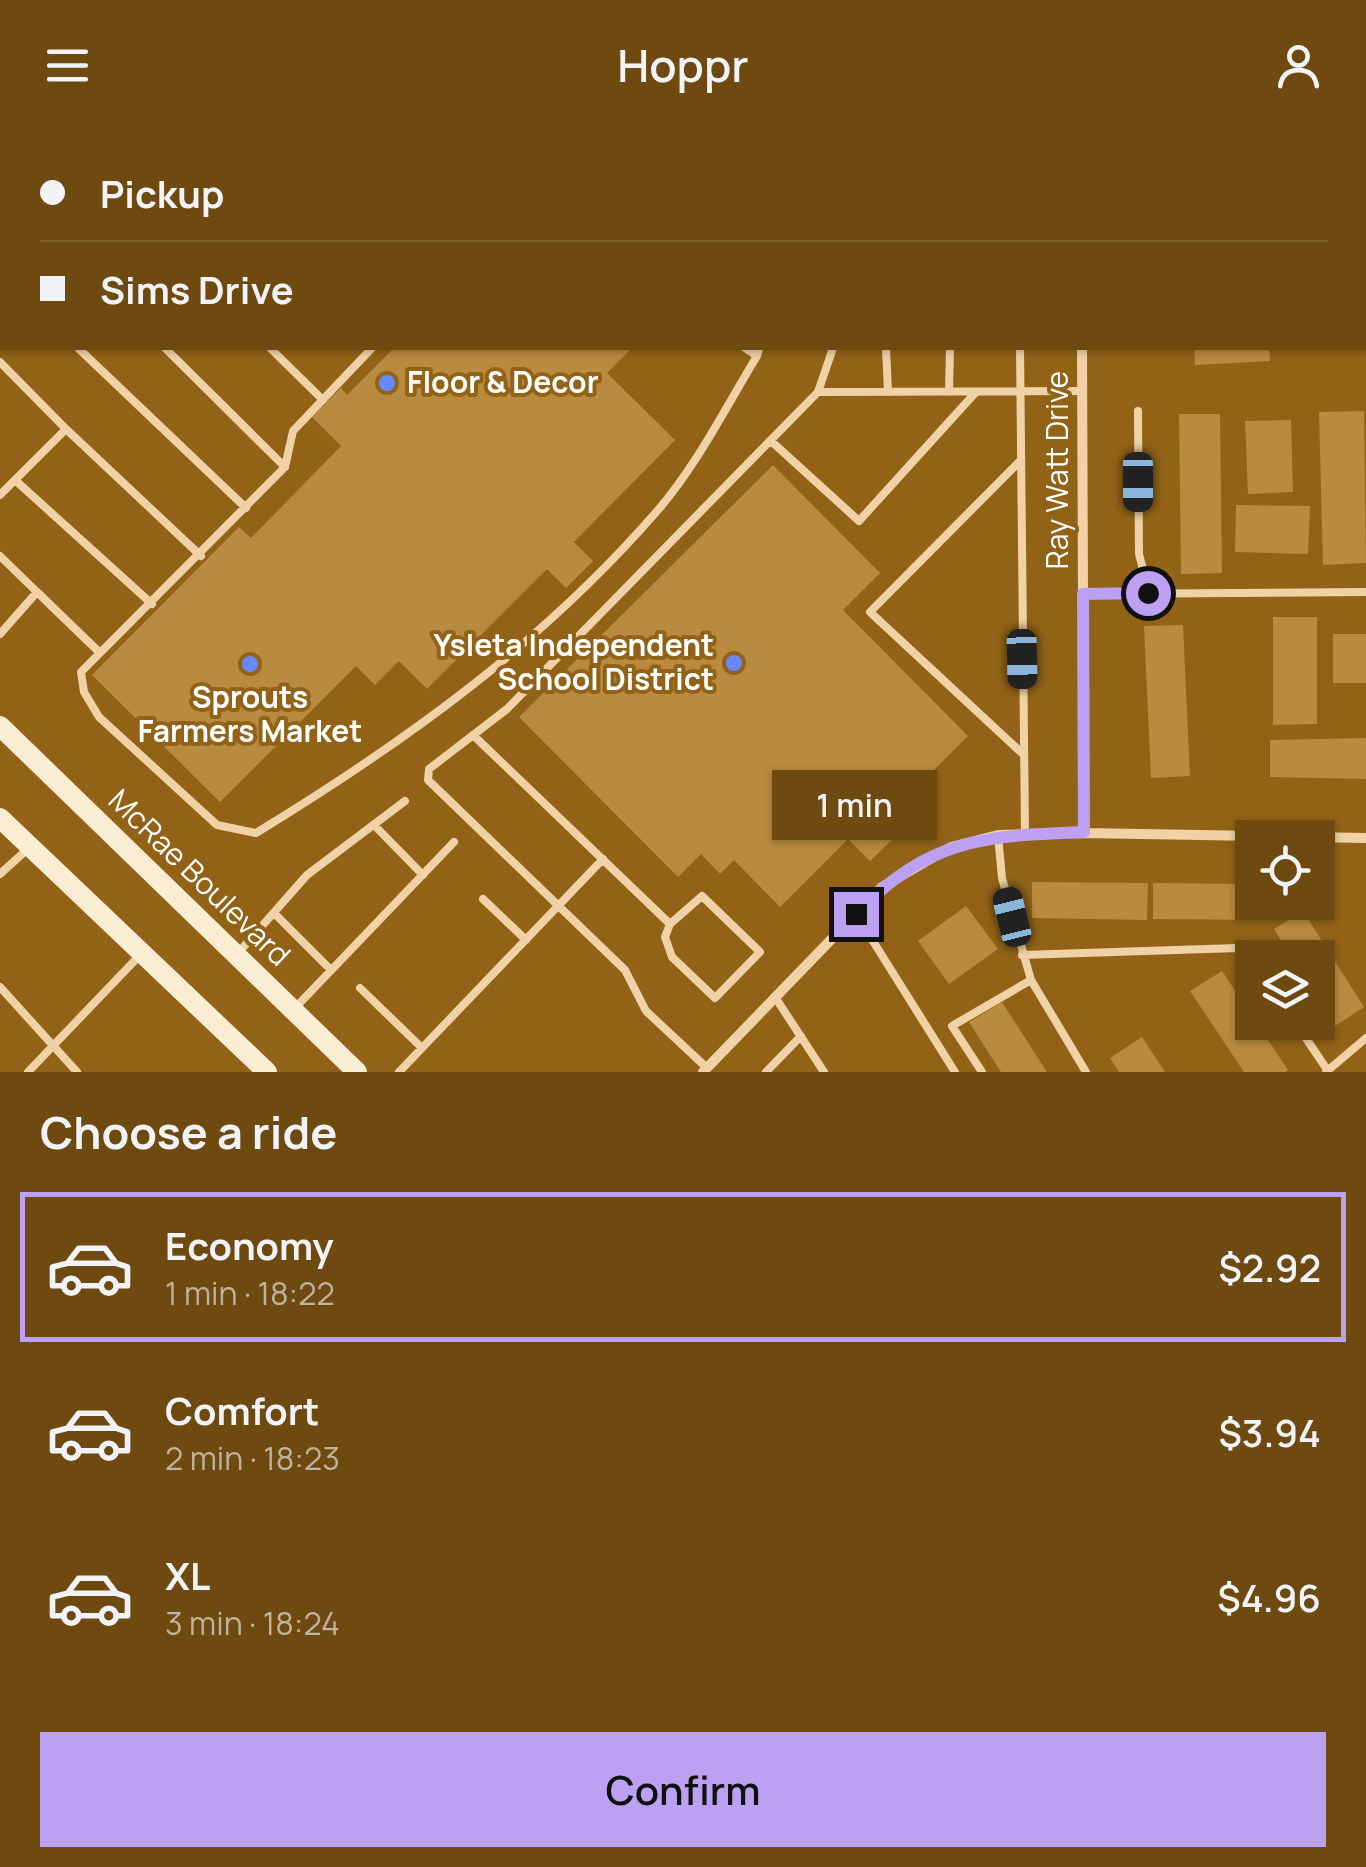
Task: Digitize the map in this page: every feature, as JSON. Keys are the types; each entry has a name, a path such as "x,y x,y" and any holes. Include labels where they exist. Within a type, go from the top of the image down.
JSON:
{"main road":[{"name":"McRae Boulevard","path":"0,726 357,1072"},
{"path":"0,818 267,1072"}],"street":[{"name":"Ray Watt Drive","path":"1082,350 1084,832"},
{"path":"705,1070 882,887 924,860 998,835 1084,832 1366,838"}],"lane":[{"path":"80,350 246,508"},
{"path":"167,350 284,467"},
{"path":"272,350 324,400"},
{"path":"369,350 293,431 284,467 81,672 84,692 99,716 217,826 256,833 382,755 515,655 660,508 758,352"},
{"path":"705,1070 646,1011 626,970 428,780 429,768 507,709 771,441 818,392 832,350"},
{"path":"886,350 888,392"},
{"path":"949,392 950,350"},
{"path":"1020,350 1025,835"},
{"path":"0,362 200,556"},
{"path":"818,392 1082,391"},
{"path":"771,441 859,521 976,392"},
{"path":"1138,411 1139,554 1148,593"},
{"path":"0,495 66,429"},
{"path":"1020,461 870,612 1024,755"},
{"path":"15,480 152,604"},
{"path":"0,556 98,651"},
{"path":"0,634 37,592"},
{"path":"1083,594 1366,592"},
{"path":"473,735 670,924"},
{"path":"236,955 307,875 405,801"},
{"path":"374,825 423,875"},
{"path":"998,835 1002,878 1030,980 1086,1072"},
{"path":"293,1010 454,842"},
{"path":"0,874 30,847"},
{"path":"399,1072 603,859"},
{"path":"702,896 760,952 715,998 672,957 665,937 670,924 702,896"},
{"path":"483,899 526,940"},
{"path":"274,913 330,970"},
{"path":"856,914 955,1072"},
{"path":"1022,955 1235,948"},
{"path":"28,1072 141,954"},
{"path":"982,1072 952,1026 1030,980"},
{"path":"0,987 77,1072"},
{"path":"360,988 422,1048"},
{"path":"776,997 824,1072"},
{"path":"766,1072 800,1036"},
{"path":"1307,1040 1327,1072 1366,1038"}],"building":[{"path":"392,350 630,350 607,373 675,440 574,542 593,561 566,588 547,569 427,689 399,661 375,685 356,666 220,802 92,675 239,527 251,538 341,446 312,417 341,388 347,395"},
{"path":"1194,350 1269,350 1270,361 1195,365"},
{"path":"1364,411 1366,563 1323,565 1319,412"},
{"path":"1179,414 1220,414 1222,573 1181,574"},
{"path":"1291,420 1293,492 1248,494 1245,421"},
{"name":"Ysleta Independent School District","path":"773,465 880,573 843,610 968,736 887,817 901,831 870,861 848,839 780,907 734,860 720,874 701,854 678,877 519,717"},
{"path":"1236,505 1310,506 1308,554 1235,552"},
{"path":"1273,617 1317,617 1317,724 1273,725"},
{"path":"1183,625 1190,776 1151,778 1144,626"},
{"path":"1333,634 1366,634 1366,683 1333,683"},
{"path":"1366,738 1366,779 1270,777 1270,740"},
{"path":"1032,882 1148,883 1147,920 1032,918"},
{"path":"1153,883 1235,884 1235,920 1153,919"},
{"path":"966,906 998,949 949,984 918,941"},
{"path":"1288,920 1309,920 1321,940 1281,940 1274,929"},
{"path":"1335,961 1364,1007 1335,1026"},
{"path":"1222,971 1235,990 1235,1040 1268,1040 1288,1070 1244,1072 1190,991"},
{"path":"1002,1002 1047,1072 1001,1072 969,1022"},
{"path":"1142,1037 1165,1072 1119,1072 1110,1058"}],"place":[{"name":"Floor & Decor","path":"387,383"},
{"name":"Ysleta Independent School District","path":"734,663"},
{"name":"Sprouts Farmers Market","path":"250,664"}],"route":[{"path":"856,914 902,872 951,848 998,835 1084,832 1083,594 1148,593"}]}
